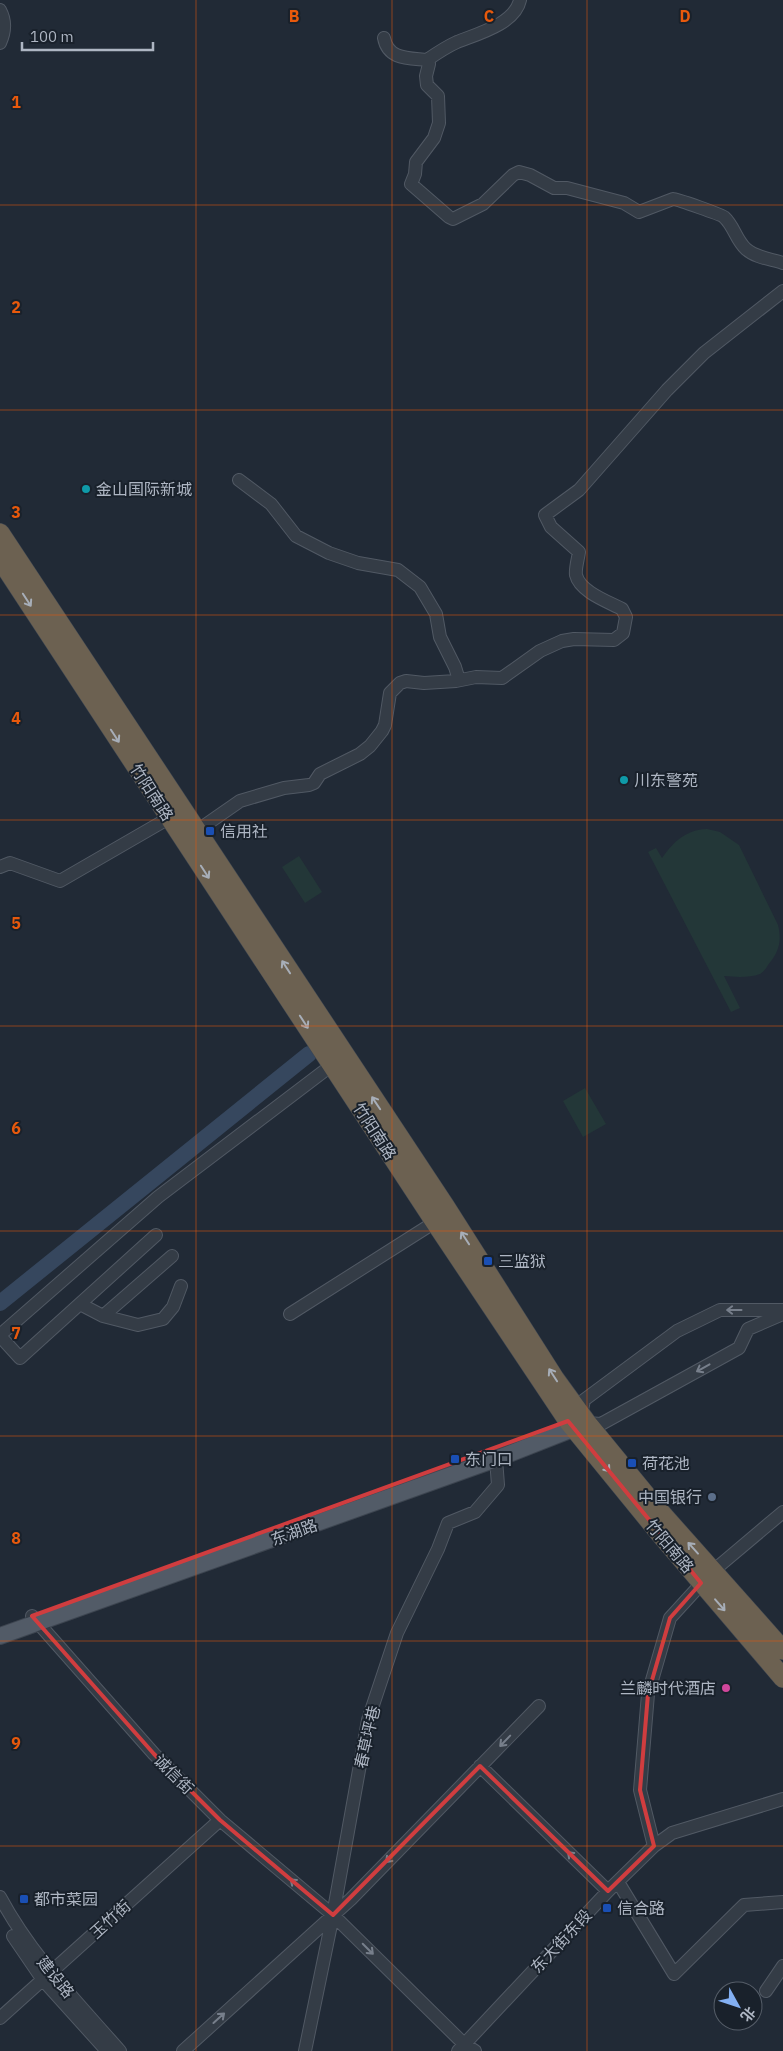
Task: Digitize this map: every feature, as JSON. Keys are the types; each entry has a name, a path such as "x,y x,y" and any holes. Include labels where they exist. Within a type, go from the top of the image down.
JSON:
{"highway":[{"name":"竹阳南路","path":"0,533 332,1065 435,1222 577,1422 707,1577 783,1678"},
{"name":"竹阳南路","path":"0,559 169,818 190,836 577,1422"},
{"name":"竹阳南路","path":"707,1577 783,1650"}],"main road":[{"name":"东湖路","path":"0,1627 35,1619 496,1459 577,1422"},
{"name":"东湖路","path":"0,1636 35,1619 434,1471 577,1422"}],"street":[{"path":"384,38 388,49 399,58 427,60 444,48 484,33 512,16 518,8 520,0"},
{"path":"0,10 4,16 5,29 0,42"},
{"path":"427,60 429,64 426,76 427,85 438,96 440,123 434,138 416,162 415,174 411,184 453,219 475,209 490,199 513,175 524,172 554,188 566,188 583,194 617,200 639,212 673,199 697,208 716,212 724,217 746,249 758,256 783,263"},
{"path":"190,836 240,801 284,788 309,786 314,783 320,774 360,754 370,746 382,731 385,725 390,693 400,683 406,681 424,683 476,677 502,678 540,651 562,641 574,639 614,640 623,633 626,617 622,609 595,596 579,582 576,574 578,552 551,526 545,515 579,490 667,390 704,354 783,291"},
{"path":"239,480 271,504 296,536 329,553 358,563 398,570 420,587 436,614 440,637 455,667 458,680"},
{"path":"0,867 10,863 34,870 60,881 169,818"},
{"path":"156,1235 20,1358 0,1336 158,1197 332,1065"},
{"path":"290,1314 435,1222"},
{"path":"103,1316 172,1256"},
{"path":"80,1304 103,1316 138,1325 164,1319 173,1307 181,1286"},
{"path":"720,1310 783,1312 748,1329 740,1348 601,1424 577,1422 584,1400 677,1331 720,1310"},
{"name":"春草坪巷","path":"305,2051 333,1915 368,1720 397,1633 438,1549 448,1523 475,1512 498,1485 496,1459"},
{"path":"654,1846 640,1790 648,1694 670,1618 707,1577 783,1512"},
{"name":"诚信街","path":"35,1619 154,1754 220,1820 333,1915 466,2049"},
{"path":"183,2051 333,1915 538,1706"},
{"path":"480,1766 608,1891"},
{"name":"东大街东段","path":"466,2049 608,1891 654,1846 672,1833 783,1799"},
{"name":"玉竹街","path":"0,2018 220,1820"},
{"path":"618,1882 674,1974 744,1905 783,1902"},
{"name":"建设路","path":"0,1897 47,1976 120,2051"},
{"name":"建设路","path":"0,1914 107,2051"},
{"path":"766,1991 783,1966"}],"highlighted area":[{"path":"568,1421 701,1583 670,1618 648,1694 640,1790 654,1846 608,1891 480,1766 333,1915 220,1820 154,1754 32,1616"}],"green space":[{"path":"707,829 720,832 739,845 778,925 779,931 777,951 760,974 747,977 724,976 740,1008 731,1012 648,852 656,848 662,858 681,837"},
{"path":"299,856 322,892 305,903 282,867"},
{"path":"585,1088 606,1124 583,1137 563,1101"}],"waterway":[{"path":"0,1303 309,1054"}],"place":[{"name":"金山国际新城","path":"86,489"},
{"name":"川东警苑","path":"624,780"},
{"name":"信用社","path":"210,831"},
{"name":"三监狱","path":"488,1261"},
{"name":"东门口","path":"455,1459"},
{"name":"荷花池","path":"632,1463"},
{"name":"中国银行","path":"712,1497"},
{"name":"兰麟时代酒店","path":"726,1688"},
{"name":"都市菜园","path":"24,1899"},
{"name":"信合路","path":"607,1908"}]}
